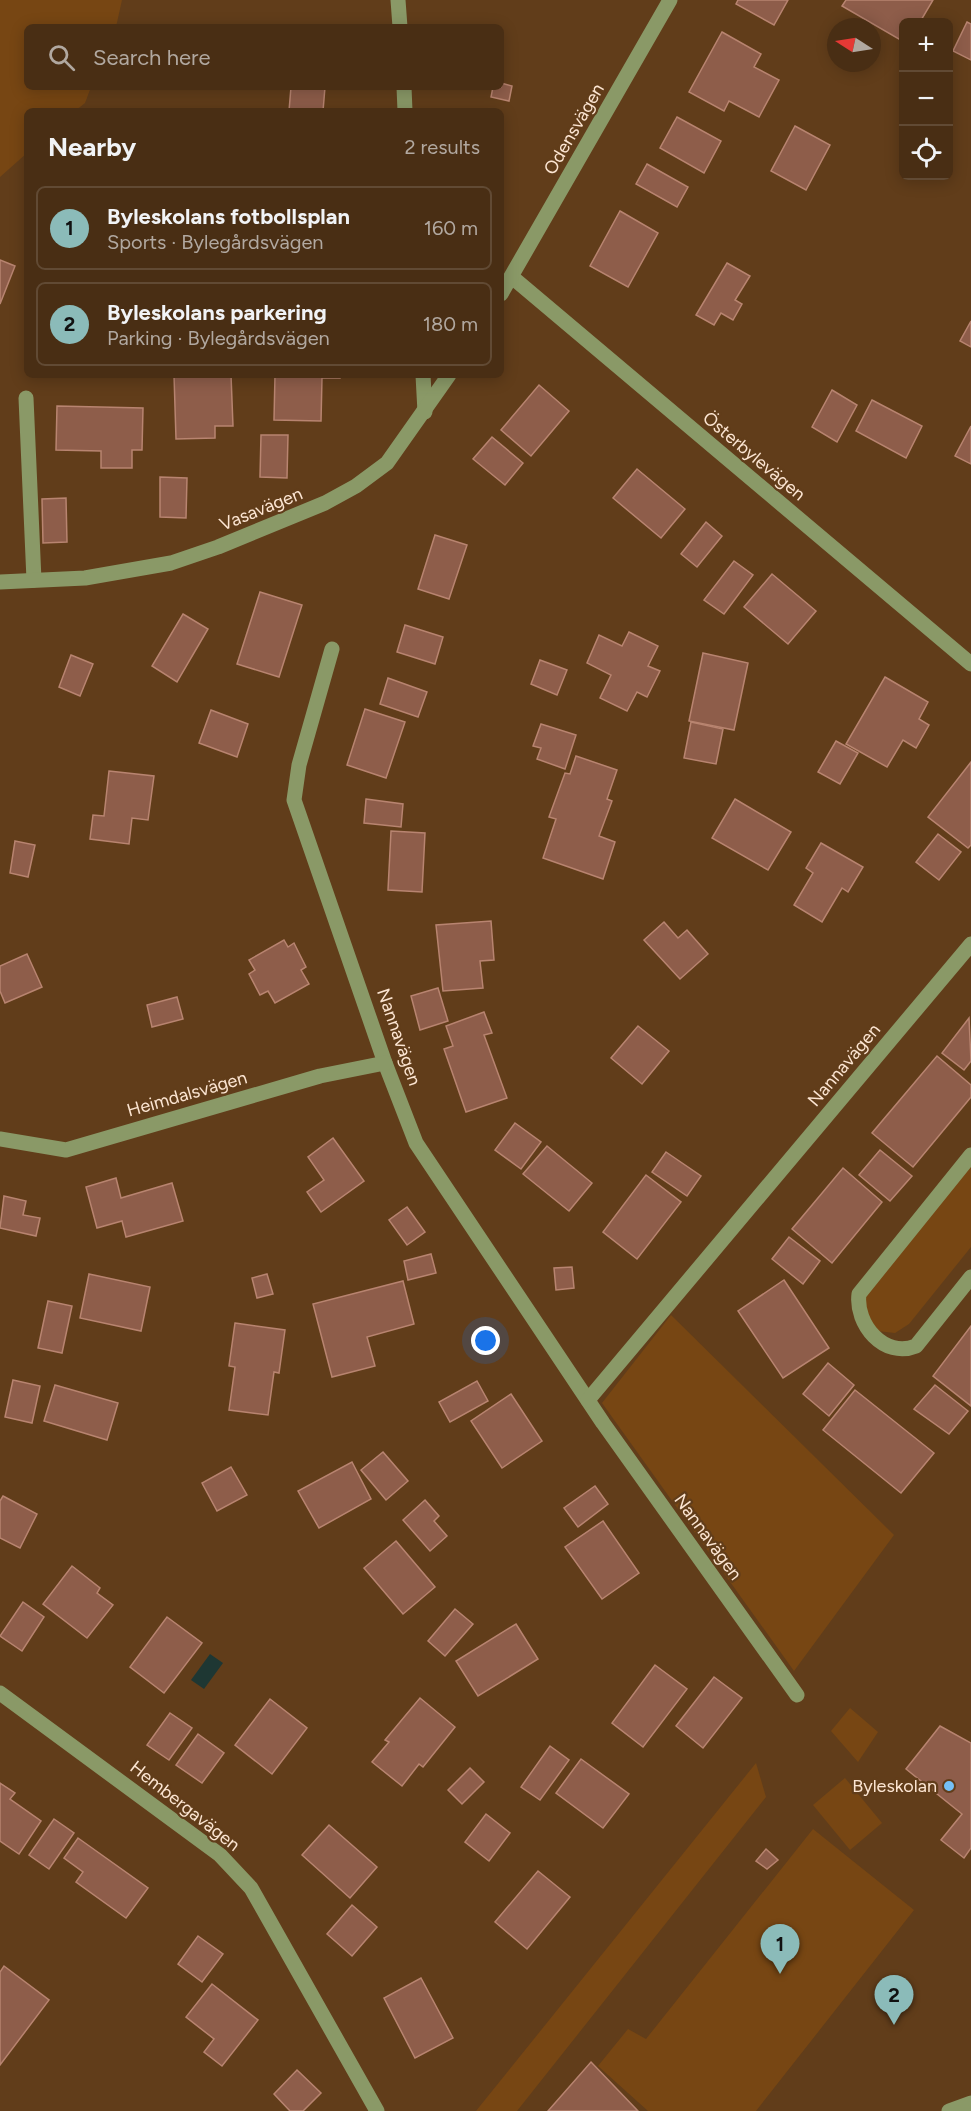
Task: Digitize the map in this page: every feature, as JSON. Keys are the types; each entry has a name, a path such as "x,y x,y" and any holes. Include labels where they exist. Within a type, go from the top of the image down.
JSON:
{"street":[{"path":"398,0 400,24"},
{"name":"Odensvägen","path":"512,277 670,0"},
{"path":"404,90 405,108"},
{"path":"504,289 512,277"},
{"name":"Österbylevägen","path":"512,277 971,664"},
{"path":"423,378 425,412"},
{"name":"Vasavägen","path":"0,582 86,578 171,563 227,544 325,503 356,486 387,464 447,378"},
{"path":"26,398 34,580"},
{"name":"Nannavägen","path":"332,649 299,765 294,800 416,1143 588,1400 797,1695"},
{"name":"Nannavägen","path":"588,1400 970,947"},
{"name":"Heimdalsvägen","path":"0,1139 66,1150 320,1076 386,1063"},
{"path":"971,1155 859,1294 857,1307 861,1322 873,1335 896,1349 906,1350 916,1346 971,1277"},
{"name":"Hembergavägen","path":"0,1693 220,1855 251,1888 377,2111"},
{"path":"949,2111 971,2103"}],"shaded area":[{"path":"0,0 122,0 117,24 24,24 24,90 90,90 85,103 79,108 24,108 24,156 0,177"},
{"path":"971,1155 971,1247 909,1324 895,1333 868,1330 859,1294"},
{"path":"671,1315 894,1535 794,1671 602,1403"},
{"path":"850,1708 878,1732 858,1762 831,1731"},
{"path":"756,1763 766,1797 517,2111 476,2111"},
{"path":"845,1778 882,1823 850,1850 813,1805"},
{"path":"813,1829 914,1910 756,2111 648,2111 598,2066 628,2029 646,2039"}],"water":[{"path":"210,1654 223,1663 204,1689 191,1680"}],"building":[{"path":"738,0 788,0 774,25 736,4"},
{"path":"846,0 933,0 922,18 899,18 899,39 881,29 881,18 863,18 842,6"},
{"path":"967,22 971,24 971,60 953,51"},
{"path":"722,32 761,54 754,67 779,80 759,117 729,101 724,111 689,92"},
{"path":"504,84 512,86 509,101 491,97 492,90 504,90"},
{"path":"291,90 325,90 323,108 289,108"},
{"path":"677,117 721,141 704,173 660,148"},
{"path":"795,126 830,145 806,190 771,171"},
{"path":"647,164 688,187 677,207 636,184"},
{"path":"620,211 658,233 628,287 590,266"},
{"path":"0,260 15,266 0,304"},
{"path":"727,263 750,276 735,300 742,304 733,320 721,313 714,325 696,315"},
{"path":"971,321 971,347 960,341"},
{"path":"174,378 231,378 233,426 215,426 215,438 176,439"},
{"path":"275,378 322,378 321,421 274,420"},
{"path":"539,385 569,411 531,456 501,430"},
{"path":"832,390 857,405 837,442 812,427"},
{"path":"872,400 922,426 906,458 856,431"},
{"path":"57,406 143,408 142,450 132,450 132,468 101,468 101,451 56,450"},
{"path":"971,426 971,464 955,456"},
{"path":"261,435 288,435 287,478 260,477"},
{"path":"492,437 523,463 505,485 473,459"},
{"path":"637,469 685,509 661,538 613,498"},
{"path":"160,477 187,478 186,518 160,517"},
{"path":"66,498 67,542 43,543 42,499"},
{"path":"706,522 722,536 697,567 681,554"},
{"path":"435,535 467,545 449,599 418,589"},
{"path":"734,561 753,575 724,614 704,600"},
{"path":"772,574 816,611 788,644 744,607"},
{"path":"260,592 302,605 279,677 237,664"},
{"path":"183,614 208,629 177,682 152,666"},
{"path":"405,625 443,637 435,664 397,652"},
{"path":"629,632 658,646 648,666 660,671 647,697 637,692 627,711 600,698 611,675 587,663 599,635 622,646"},
{"path":"703,653 748,663 734,730 689,721"},
{"path":"71,655 93,664 80,696 59,687"},
{"path":"540,660 567,670 557,695 531,684"},
{"path":"885,677 928,702 919,719 929,725 916,748 903,740 887,767 846,744"},
{"path":"388,678 427,692 418,717 380,704"},
{"path":"365,709 405,722 386,778 347,765"},
{"path":"211,710 248,724 237,757 199,743"},
{"path":"691,722 723,729 716,764 684,758"},
{"path":"541,724 576,735 565,769 537,759 541,748 533,746"},
{"path":"836,741 858,753 840,784 818,772"},
{"path":"576,756 617,770 607,799 612,801 599,836 615,842 603,879 543,858 556,819 549,817 565,773 570,774"},
{"path":"971,762 971,845 968,848 928,817"},
{"path":"109,771 154,776 148,820 132,818 129,844 90,839 93,815 104,816"},
{"path":"366,799 403,804 401,827 364,823"},
{"path":"735,799 791,832 768,870 712,838"},
{"path":"391,831 425,833 422,892 388,890"},
{"path":"938,834 961,852 939,880 916,862"},
{"path":"15,841 35,845 28,877 10,873"},
{"path":"821,843 863,867 848,892 842,888 822,922 794,905 813,873 806,868"},
{"path":"491,921 494,960 480,961 483,988 443,991 436,925"},
{"path":"664,922 678,938 687,930 708,954 680,979 644,940"},
{"path":"284,940 288,947 294,943 306,967 301,970 309,984 275,1003 268,991 260,995 249,974 255,970 249,960"},
{"path":"27,954 42,987 5,1003 0,991 0,966"},
{"path":"438,988 448,1021 420,1030 411,996"},
{"path":"177,997 183,1019 152,1027 147,1005"},
{"path":"484,1012 492,1033 484,1035 507,1098 466,1112 444,1049 453,1046 446,1026"},
{"path":"969,1018 971,1061 964,1070 942,1053"},
{"path":"638,1026 669,1051 642,1084 611,1058"},
{"path":"937,1056 971,1085 971,1097 913,1167 872,1133"},
{"path":"515,1123 541,1142 521,1169 495,1150"},
{"path":"333,1138 364,1181 321,1212 307,1192 324,1180 308,1157"},
{"path":"547,1146 592,1183 569,1211 523,1174"},
{"path":"880,1150 912,1176 890,1201 859,1175"},
{"path":"666,1152 701,1176 687,1196 652,1172"},
{"path":"843,1168 882,1202 832,1263 792,1229"},
{"path":"646,1175 681,1202 637,1259 603,1232"},
{"path":"116,1178 121,1198 172,1183 183,1221 126,1237 122,1221 97,1228 86,1187"},
{"path":"4,1196 26,1201 23,1215 40,1218 36,1236 0,1228"},
{"path":"407,1207 425,1232 407,1245 389,1220"},
{"path":"789,1237 820,1261 803,1284 772,1259"},
{"path":"431,1254 436,1273 408,1280 404,1261"},
{"path":"572,1267 574,1288 556,1290 554,1268"},
{"path":"89,1274 150,1287 141,1331 80,1318"},
{"path":"267,1274 273,1294 257,1298 252,1278"},
{"path":"784,1280 829,1348 783,1378 738,1311"},
{"path":"403,1281 414,1324 367,1337 375,1366 332,1377 313,1304"},
{"path":"48,1301 72,1306 62,1353 38,1348"},
{"path":"235,1323 285,1330 279,1373 274,1372 268,1415 229,1410 235,1367 229,1366"},
{"path":"971,1326 971,1406 933,1376"},
{"path":"828,1363 854,1385 829,1416 803,1394"},
{"path":"13,1380 40,1386 32,1423 5,1417"},
{"path":"477,1381 488,1401 450,1422 439,1402"},
{"path":"55,1385 118,1403 107,1440 44,1421"},
{"path":"935,1385 968,1411 949,1434 914,1409"},
{"path":"855,1390 934,1453 901,1493 823,1430"},
{"path":"511,1394 542,1441 502,1468 471,1421"},
{"path":"383,1452 408,1481 386,1500 361,1470"},
{"path":"352,1462 371,1499 319,1528 298,1491"},
{"path":"231,1467 247,1495 217,1511 202,1483"},
{"path":"595,1486 608,1504 578,1527 564,1508"},
{"path":"3,1496 37,1514 20,1548 0,1538 0,1501"},
{"path":"425,1500 439,1516 434,1521 447,1536 430,1551 403,1520"},
{"path":"603,1521 639,1573 602,1599 565,1547"},
{"path":"396,1541 435,1587 403,1614 364,1568"},
{"path":"72,1566 100,1588 97,1593 113,1605 87,1638 43,1604"},
{"path":"23,1602 44,1617 22,1651 0,1636"},
{"path":"455,1609 473,1624 445,1656 428,1641"},
{"path":"167,1617 202,1643 164,1693 130,1667"},
{"path":"516,1624 538,1659 478,1696 456,1661"},
{"path":"655,1665 687,1689 643,1747 612,1723"},
{"path":"714,1677 742,1698 703,1748 676,1726"},
{"path":"420,1698 455,1727 423,1767 419,1764 402,1786 372,1762 389,1742 385,1740"},
{"path":"270,1699 307,1728 272,1774 235,1745"},
{"path":"170,1713 192,1728 169,1760 147,1745"},
{"name":"Byleskolan","path":"940,1726 971,1743 971,1848 964,1858 941,1840 962,1814 906,1769"},
{"path":"198,1734 224,1753 202,1783 176,1765"},
{"path":"550,1746 569,1760 540,1800 521,1787"},
{"path":"581,1759 629,1794 603,1828 556,1793"},
{"path":"470,1768 484,1782 462,1804 448,1790"},
{"path":"0,1783 15,1793 10,1799 41,1821 19,1854 0,1841"},
{"path":"486,1814 510,1833 489,1861 465,1842"},
{"path":"54,1819 74,1833 49,1869 29,1855"},
{"path":"329,1825 377,1867 350,1898 302,1855"},
{"path":"78,1838 148,1888 126,1918 76,1882 83,1872 64,1858"},
{"path":"766,1849 778,1860 767,1869 756,1861"},
{"path":"538,1871 570,1897 527,1949 495,1922"},
{"path":"352,1905 377,1927 352,1956 327,1934"},
{"path":"198,1936 223,1954 202,1982 178,1964"},
{"path":"4,1966 49,2000 0,2065 0,1972"},
{"path":"421,1978 453,2038 415,2058 384,1998"},
{"path":"212,1984 258,2020 222,2066 204,2052 214,2039 186,2017"},
{"path":"591,2062 638,2111 548,2111"},
{"path":"297,2070 321,2093 303,2111 290,2111 274,2094"}],"place":[{"name":"Byleskolan","path":"949,1786"},
{"name":"Byleskolans fotbollsplan","path":"780,1974"},
{"name":"Byleskolans parkering","path":"894,2025"}]}
